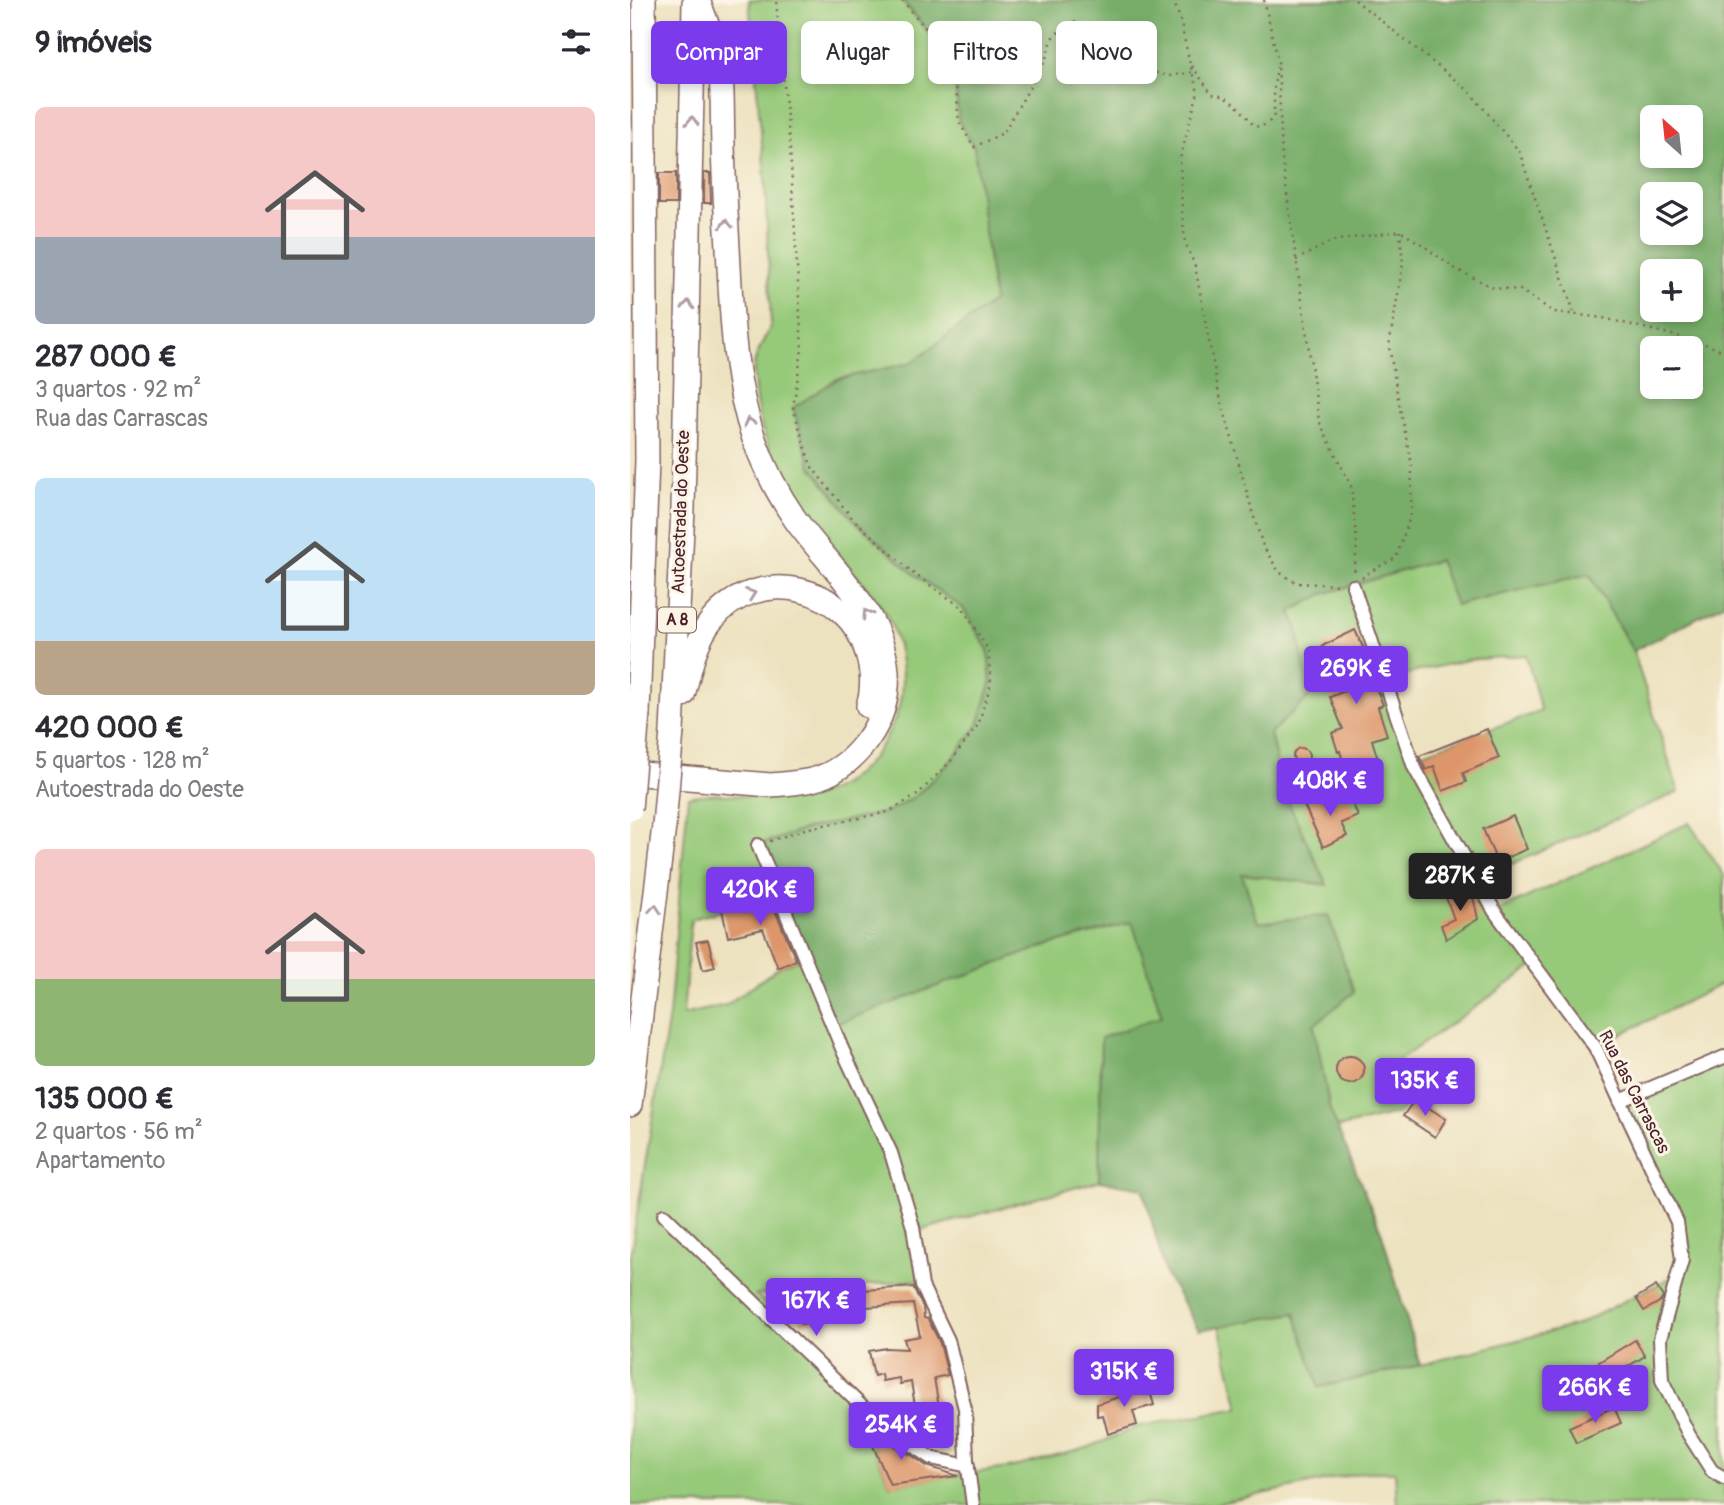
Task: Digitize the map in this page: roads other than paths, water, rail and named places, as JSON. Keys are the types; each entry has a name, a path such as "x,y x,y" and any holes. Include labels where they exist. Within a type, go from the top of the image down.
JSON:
{"highway":[{"name":"Autoestrada do Oeste","path":"630,809 638,713 646,516 648,390 644,0"},
{"name":"Autoestrada do Oeste","path":"630,1105 664,826 672,731 683,509 696,0"},
{"path":"630,773 770,785 814,779 849,760 863,746 880,717 887,689 888,671 880,636 855,596 778,491 762,460 747,417 730,307 721,75 710,32 696,0"},
{"path":"630,760 768,771 803,766 820,760 847,741 865,715 872,682 864,642 845,614 819,595 787,588 770,588 737,599 723,609 701,638 672,731"}],"street":[{"name":"Rua das Carrascas","path":"1353,586 1414,768 1495,912 1595,1047 1677,1222 1682,1260 1660,1339 1661,1380 1689,1435 1712,1471 1724,1478"},
{"path":"758,845 844,1051 891,1153 913,1227 922,1286 948,1340 961,1390 973,1505"},
{"path":"1620,1101 1724,1057"},
{"path":"664,1215 879,1423 931,1458 968,1466"}]}
